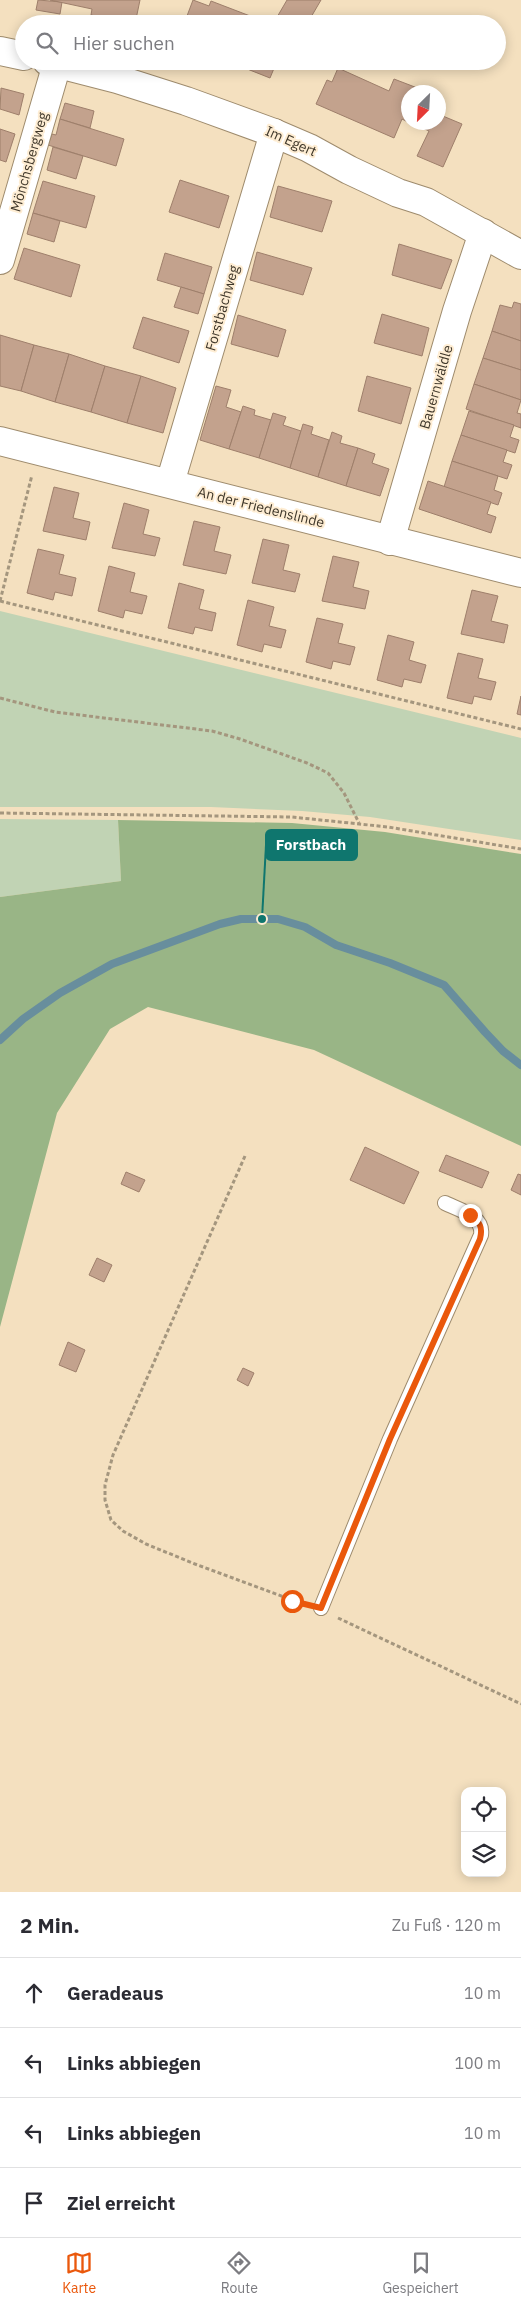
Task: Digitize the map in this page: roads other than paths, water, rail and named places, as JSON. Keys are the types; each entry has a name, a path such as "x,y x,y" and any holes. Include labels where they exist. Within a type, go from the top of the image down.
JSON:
{"street":[{"path":"0,51 15,54"},
{"name":"Mönchsbergweg","path":"0,260 50,70"},
{"name":"Im Egert","path":"77,70 178,98 274,133 309,148 357,174 398,193 426,202 521,255"},
{"name":"Forstbachweg","path":"170,483 274,133"},
{"name":"Bauernwäldle","path":"390,541 457,311 482,233"},
{"name":"An der Friedenslinde","path":"0,441 521,573"}],"lane":[{"path":"321,1608 402,1413 480,1239 481,1227 477,1220 445,1203"}],"waterway":[{"path":"0,1040 23,1019 60,993 112,964 220,924 241,919 278,919 305,927 336,945 390,963 444,985 503,1051 521,1065"}],"place":[{"name":"Forstbach","path":"262,919"}]}
